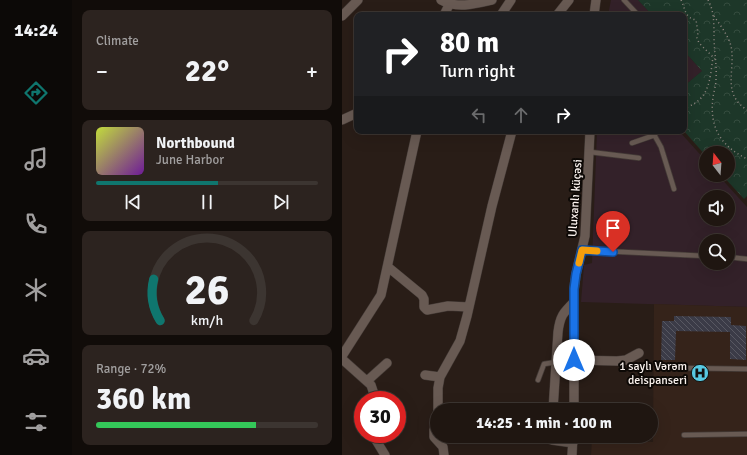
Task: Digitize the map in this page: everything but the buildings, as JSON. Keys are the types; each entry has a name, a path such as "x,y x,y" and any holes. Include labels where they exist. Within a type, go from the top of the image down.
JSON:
{"street":[{"path":"342,16 358,0"},
{"path":"444,12 445,2 469,5 492,0"},
{"path":"502,12 511,0"},
{"path":"559,12 568,0"},
{"path":"594,12 596,0"},
{"path":"342,120 354,114"},
{"path":"342,356 381,295 416,134"},
{"path":"438,403 440,377 460,342 470,307 492,206 511,134"},
{"name":"Uluxanlı küçəsi","path":"574,403 574,302 576,274 586,226 590,134"},
{"path":"388,266 422,295 424,299 424,306 427,310 448,306 470,307"},
{"path":"553,403 559,319 574,302"},
{"path":"574,360 617,361 626,360 639,353"},
{"path":"342,359 367,381 373,391"},
{"path":"367,381 387,362"},
{"path":"425,375 440,377"},
{"path":"377,443 384,455"},
{"path":"439,443 443,447 444,455"},
{"path":"572,455 573,443"}],"lane":[{"path":"624,0 635,12"},
{"path":"632,143 652,134"},
{"path":"654,134 663,152 674,189"},
{"path":"590,152 639,158"},
{"path":"582,250 699,256"},
{"path":"735,258 747,259"},
{"path":"538,380 544,364 556,362"},
{"path":"679,368 747,369"},
{"path":"684,434 747,434"}],"path":[{"path":"681,0 685,12"},
{"path":"708,0 712,14 716,60 716,82 712,116 718,136 738,155 747,159"},
{"path":"712,14 728,37 731,46 731,88 736,99 747,110"},
{"path":"687,15 696,20 698,33 697,38 699,43 716,60"},
{"path":"687,107 693,105 704,95 711,72 713,57"}],"shaded area":[{"path":"611,0 638,0 649,12 609,12"},
{"path":"687,54 702,71 687,84"},
{"path":"597,134 682,134 699,153 699,182 724,182 732,190 699,190 699,226 735,226 735,194 747,207 747,307 581,302 584,265 592,263"},
{"name":"1 saylı Vərəm deispanseri","path":"654,304 747,307 747,455 591,455 592,443 658,443 658,403 653,403"}],"green space":[{"path":"638,0 747,0 747,196 744,199 728,182 735,182 735,146 699,146 699,148 687,134 687,84 702,71 687,54 687,12 649,12"}],"slow traffic":[{"path":"579,263 582,250 597,251"}],"place":[{"name":"1 saylı Vərəm deispanseri","path":"700,373"}],"route":[{"path":"574,360 574,289 582,250 613,252"}]}
